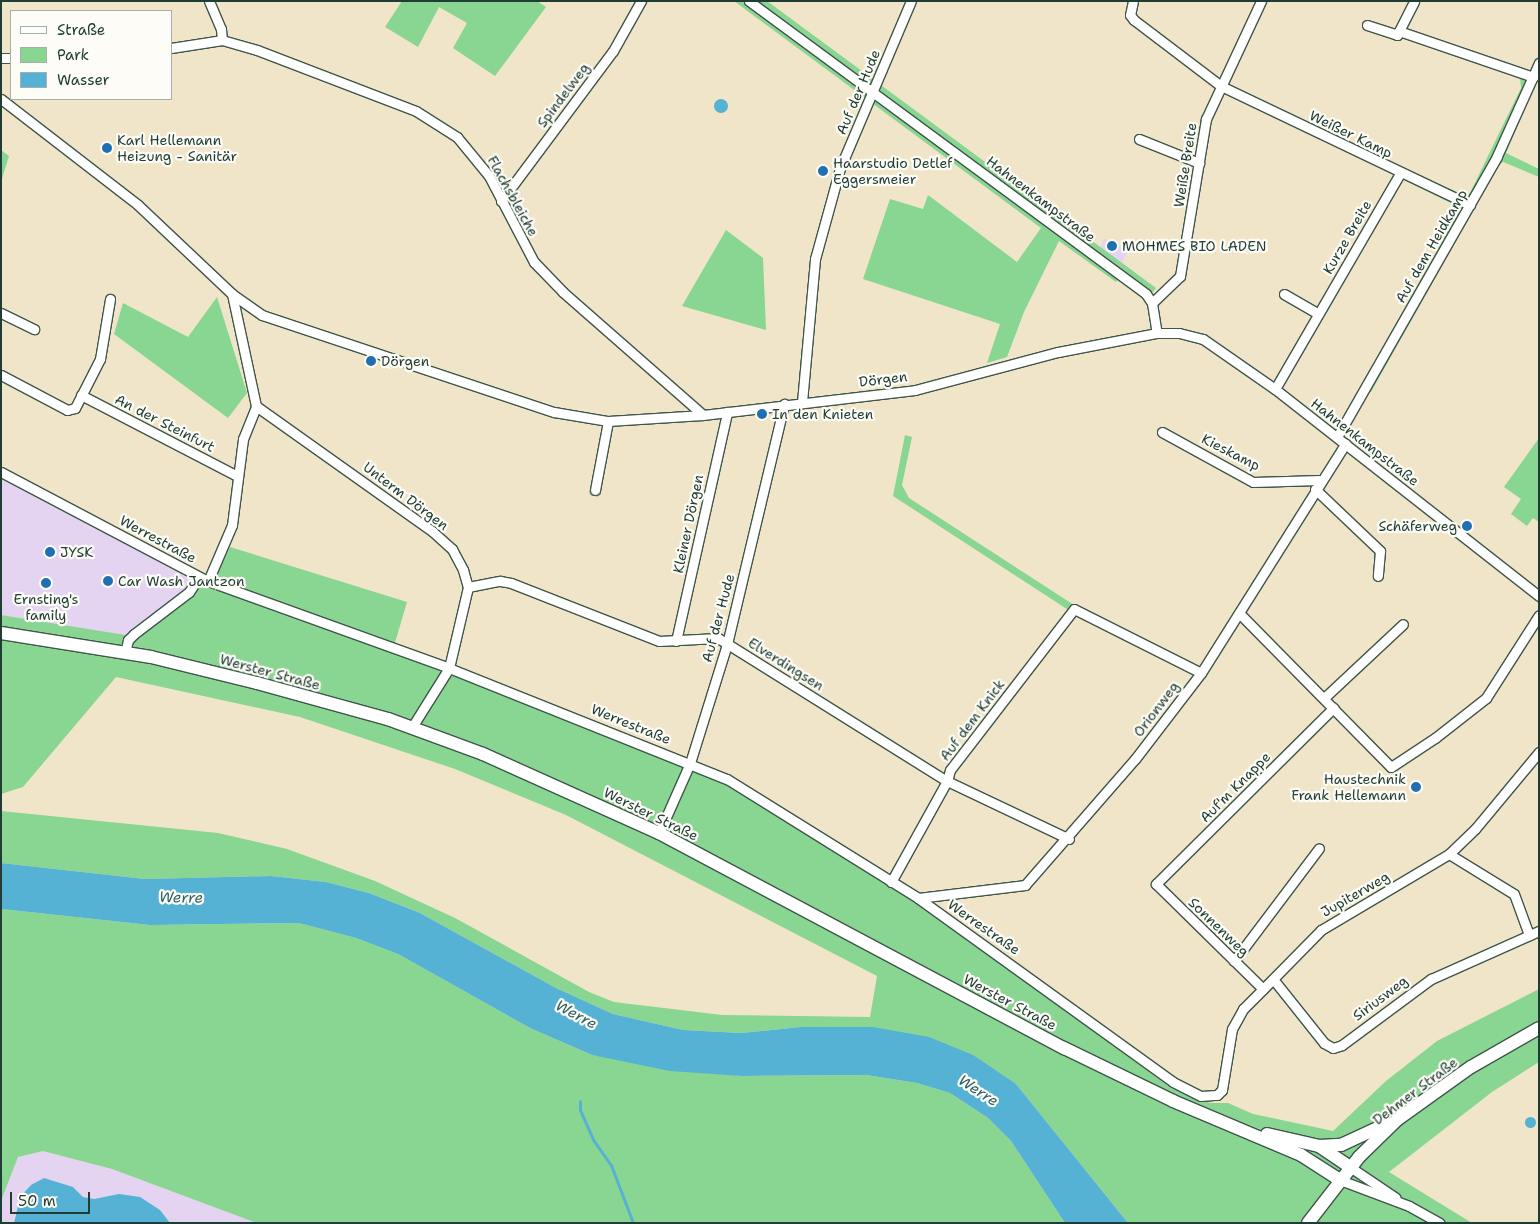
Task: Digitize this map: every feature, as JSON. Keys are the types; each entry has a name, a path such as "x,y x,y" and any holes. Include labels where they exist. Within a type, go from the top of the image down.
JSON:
{"main road":[{"name":"Werster Straße","path":"1,633 125,653 257,683 412,727 538,777 659,833 1064,1048 1173,1100 1247,1130 1301,1155 1340,1180"},
{"name":"Dehmer Straße","path":"1308,1223 1350,1167 1398,1119 1471,1067 1539,1028"},
{"path":"1319,1146 1341,1145 1398,1119"},
{"name":"Werster Straße","path":"1247,1130 1319,1146 1350,1167"}],"street":[{"path":"209,1 221,29 222,40"},
{"name":"Spindelweg","path":"501,201 613,51 641,1"},
{"name":"Auf der Hude","path":"802,402 815,259 840,168 911,1"},
{"name":"Weißer Kamp","path":"1133,1 1130,15 1134,20 1221,86 1470,205"},
{"name":"Weiße Breite","path":"1152,303 1180,276 1206,119 1261,1"},
{"path":"1367,25 1397,35 1414,1"},
{"name":"Hahnenkampstraße","path":"755,3 1146,294 1152,303"},
{"path":"1399,31 1533,77"},
{"name":"Flachsbleiche","path":"172,48 222,40 416,111 457,137 476,157 534,262 563,292 703,415"},
{"name":"Auf dem Heidkamp","path":"1337,437 1497,156 1539,62"},
{"name":"Dörgen","path":"1,99 138,205 232,294 262,315 376,355 554,412 608,421 703,415 915,390 1058,352 1156,333"},
{"path":"1139,139 1199,163"},
{"name":"Kurze Breite","path":"1275,389 1400,173"},
{"path":"125,653 128,640 134,634 203,579 232,525 243,439 256,406 232,294"},
{"path":"1284,294 1318,314"},
{"path":"1,375 67,410 75,408 100,359 110,299"},
{"path":"1152,303 1156,333"},
{"path":"1,314 34,329"},
{"name":"Hahnenkampstraße","path":"1156,333 1180,333 1203,339 1275,389 1539,596"},
{"name":"An der Steinfurt","path":"81,395 237,476"},
{"name":"Auf der Hude","path":"659,833 690,763 727,644 784,404"},
{"name":"Unterm Dörgen","path":"256,406 432,531 452,549 468,587"},
{"name":"Kleiner Dörgen","path":"676,641 727,412"},
{"path":"595,490 608,421"},
{"name":"Kieskamp","path":"1162,432 1253,482 1320,480"},
{"name":"Orionweg","path":"918,898 1025,885 1068,839 1201,673 1240,614 1320,480 1345,444"},
{"name":"Werrestraße","path":"1,472 203,579 450,668 727,779 918,898 1173,1082 1200,1096"},
{"path":"1315,490 1380,551 1378,576"},
{"name":"Elverdingsen","path":"468,587 485,582 511,583 659,641 718,638 947,781 1068,839"},
{"path":"412,727 450,668 468,587"},
{"name":"Auf dem Knick","path":"891,882 947,781 950,770 1074,609 1201,673"},
{"path":"1240,614 1390,767 1435,738 1486,698 1539,615"},
{"path":"1324,698 1403,624"},
{"name":"Auf'm Knappe","path":"1156,884 1333,708"},
{"name":"Jupiterweg","path":"1200,1096 1217,1095 1222,1090 1232,1029 1243,1009 1330,924 1449,854 1475,829 1539,752"},
{"path":"1234,961 1319,848"},
{"path":"1449,854 1514,894 1529,935"},
{"name":"Sonnenweg","path":"1156,884 1263,989"},
{"name":"Siriusweg","path":"1273,979 1324,1043 1333,1048 1342,1045 1431,978 1539,931"},
{"path":"1350,1167 1409,1206 1440,1223"},
{"path":"1340,1180 1409,1206"}],"shaded area":[{"path":"1104,239 1129,249 1121,264 1100,248"},
{"path":"1,478 202,586 138,637 1,615"},
{"path":"43,1151 112,1169 257,1223 170,1223 160,1210 119,1194 94,1199 83,1197 73,1187 15,1213 14,1223 1,1223 1,1201 18,1157"}],"green space":[{"path":"402,1 537,1 546,7 495,76 453,48 467,23 439,7 418,47 385,27"},
{"path":"734,1 767,1 1156,288 1147,299 1119,278 1116,282 1059,241 1024,312 1007,357 987,363 1000,324 863,279 890,199 923,209 928,195 1017,262 1041,228"},
{"path":"1520,77 1536,82 1506,153 1539,169 1539,177 1503,162 1499,165 1371,392 1361,386 1459,211 1457,206 1369,163 1373,153 1463,195 1470,193 1521,88"},
{"path":"1,150 9,156 1,182"},
{"path":"726,230 763,258 766,330 682,306"},
{"path":"217,297 247,393 228,418 114,334 123,303 188,337"},
{"path":"905,435 912,437 902,485 909,498 1074,605 1070,611 893,496"},
{"path":"1539,438 1539,522 1533,518 1527,526 1511,514 1521,499 1504,487"},
{"path":"230,547 407,602 394,646 726,780 904,893 1171,1088 1210,1103 1228,1103 1253,1114 1333,1131 1386,1081 1437,1041 1539,989 1539,1062 1492,1092 1389,1172 1472,1223 1128,1223 1016,1084 873,1027 801,1027 742,1033 683,1030 613,1014 556,988 420,913 369,893 326,882 271,876 145,879 1,863 1,811 218,833 287,849 375,881 455,918 589,992 614,1002 722,1015 870,1017 877,976 566,815 455,769 300,717 116,677 23,787 1,794 1,615 138,637 202,586 209,587"},
{"path":"1,909 150,925 299,923 356,938 398,954 530,1028 592,1055 742,1076 866,1075 917,1083 950,1093 988,1118 1011,1141 1065,1223 257,1223 112,1169 43,1151 18,1157 1,1201"}],"water":[{"path":"721,99 726,101 728,106 726,111 721,113 716,111 714,106 716,101"},
{"name":"Werre","path":"1,863 145,879 271,876 326,882 369,893 420,913 556,988 613,1014 683,1030 742,1033 801,1027 873,1027 929,1037 973,1055 1016,1084 1128,1223 1065,1223 1011,1141 988,1118 950,1093 917,1083 866,1075 742,1076 670,1071 592,1055 530,1028 398,954 356,938 299,923 150,925 1,909"},
{"path":"1528,1117 1532,1117 1535,1122 1534,1126 1528,1127 1525,1124 1525,1120"},
{"path":"44,1178 73,1187 83,1197 94,1199 119,1194 140,1197 160,1210 170,1223 14,1223 20,1197 31,1185"}],"waterway":[{"path":"580,1101 580,1110 594,1141 611,1165 633,1223"}],"place":[{"name":"Karl Hellemann Heizung - Sanitär","path":"107,148"},
{"name":"Haarstudio Detlef Eggersmeier","path":"823,171"},
{"name":"MOHMES BIO LADEN","path":"1112,246"},
{"name":"Dörgen","path":"371,361"},
{"name":"In den Knieten","path":"762,414"},
{"name":"Schäferweg","path":"1467,526"},
{"name":"JYSK","path":"50,552"},
{"name":"Car Wash Jantzon","path":"108,581"},
{"name":"Ernsting's family","path":"46,583"},
{"name":"Haustechnik Frank Hellemann","path":"1416,787"}]}
